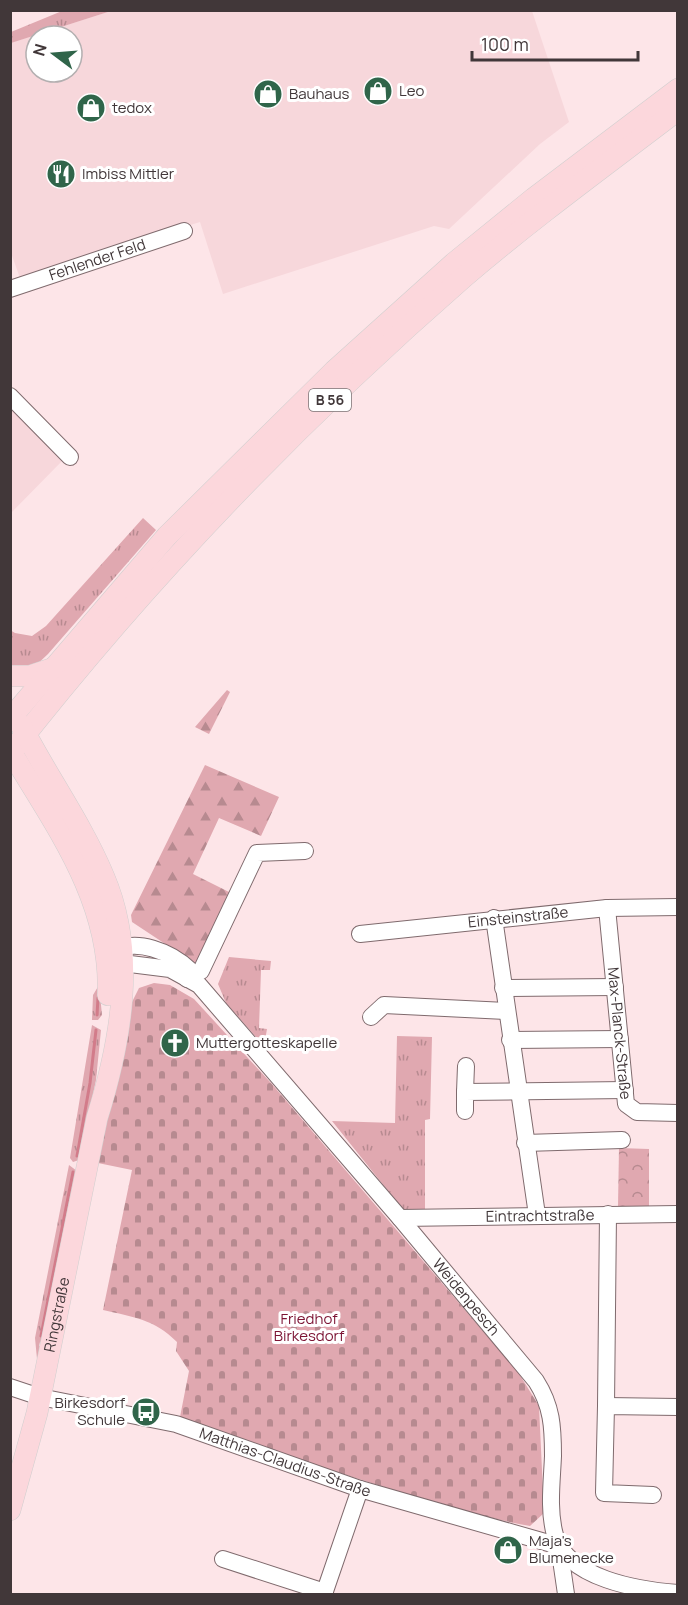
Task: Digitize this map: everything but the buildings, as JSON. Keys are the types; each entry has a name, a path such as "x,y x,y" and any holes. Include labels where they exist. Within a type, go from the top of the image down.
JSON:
{"main road":[{"name":"B 56","path":"12,713 54,668 167,536 334,370 453,263 534,198 678,89"},
{"name":"B 56","path":"11,752 120,622 213,520 347,384 483,262 545,210 678,110"},
{"path":"10,676 30,676 54,668"},
{"path":"12,713 26,734 104,876 118,918 117,955"},
{"path":"11,752 83,876 117,955"},
{"path":"10,786 34,789"},
{"name":"Ringstraße","path":"10,1510 40,1397 97,1118 117,955"}],"street":[{"name":"Fehlender Feld","path":"10,289 184,231"},
{"path":"10,396 70,457"},
{"path":"194,980 201,971 257,854 305,851"},
{"name":"Einsteinstraße","path":"360,934 494,918 607,908 678,907"},
{"name":"Max-Planck-Straße","path":"607,908 626,1104 633,1111 678,1113"},
{"path":"494,918 537,1215"},
{"name":"Weidenpesch","path":"117,955 149,948 179,961 400,1218 544,1394 550,1407 553,1429 552,1518 560,1546 566,1594"},
{"path":"503,988 615,987"},
{"path":"371,1017 384,1005 506,1011"},
{"path":"510,1040 620,1038"},
{"path":"465,1111 466,1066"},
{"path":"465,1092 625,1090"},
{"path":"525,1143 622,1140"},
{"path":"608,1214 604,1493 653,1494"},
{"name":"Eintrachtstraße","path":"400,1218 678,1214"},
{"name":"Matthias-Claudius-Straße","path":"10,1387 40,1397 176,1424 360,1489 560,1546"},
{"path":"606,1406 678,1407"},
{"path":"224,1559 324,1593 360,1489"},
{"path":"560,1546 579,1565 609,1580 640,1589 678,1593"}],"shaded area":[{"path":"111,11 532,11 569,122 540,144 449,229 434,226 223,294 200,222 20,278 10,250 10,43 24,39 24,84 84,84 84,24 70,24"},
{"path":"10,408 63,460 11,513 10,513"}],"green space":[{"path":"62,11 111,11 70,24 30,24"},
{"path":"24,27 24,39 11,43 11,32"},
{"path":"143,518 156,530 48,654 31,670 11,671 10,630 32,636 46,626"},
{"path":"227,690 230,692 209,734 195,727"},
{"path":"205,765 279,797 261,836 219,818 193,874 233,894 202,959 194,963 132,922 131,915"},
{"path":"229,957 271,961 270,970 261,970 259,1028 267,1029 264,1046 226,1003 218,984"},
{"name":"Friedhof Birkesdorf","path":"154,983 170,985 194,999 271,1083 518,1372 539,1406 544,1513 530,1526 500,1520 384,1487 180,1417 189,1371 176,1351 177,1342 160,1328 151,1324 134,1317 103,1310 132,1170 93,1162 130,1006 139,988"},
{"path":"99,985 102,1015 98,1020 92,1020 93,995"},
{"path":"92,1025 101,1030 96,1080 79,1160 73,1162 70,1158"},
{"path":"397,1036 432,1037 430,1119 425,1120 425,1212 405,1212 332,1121 395,1123"},
{"path":"619,1148 649,1149 649,1207 618,1206"},
{"path":"69,1165 77,1171 44,1343 40,1342 39,1346 43,1347 37,1359 35,1338"}],"waterway":[{"path":"97,1015 98,998"},
{"path":"77,1156 90,1083 96,1030"},
{"path":"41,1336 73,1172"}],"place":[{"name":"Leo","path":"378,91"},
{"name":"Bauhaus","path":"268,94"},
{"name":"tedox","path":"91,108"},
{"name":"Imbiss Mittler","path":"61,174"},
{"name":"Muttergotteskapelle","path":"175,1043"},
{"name":"Birkesdorf Schule","path":"146,1412"},
{"name":"Maja's Blumenecke","path":"508,1550"}]}
